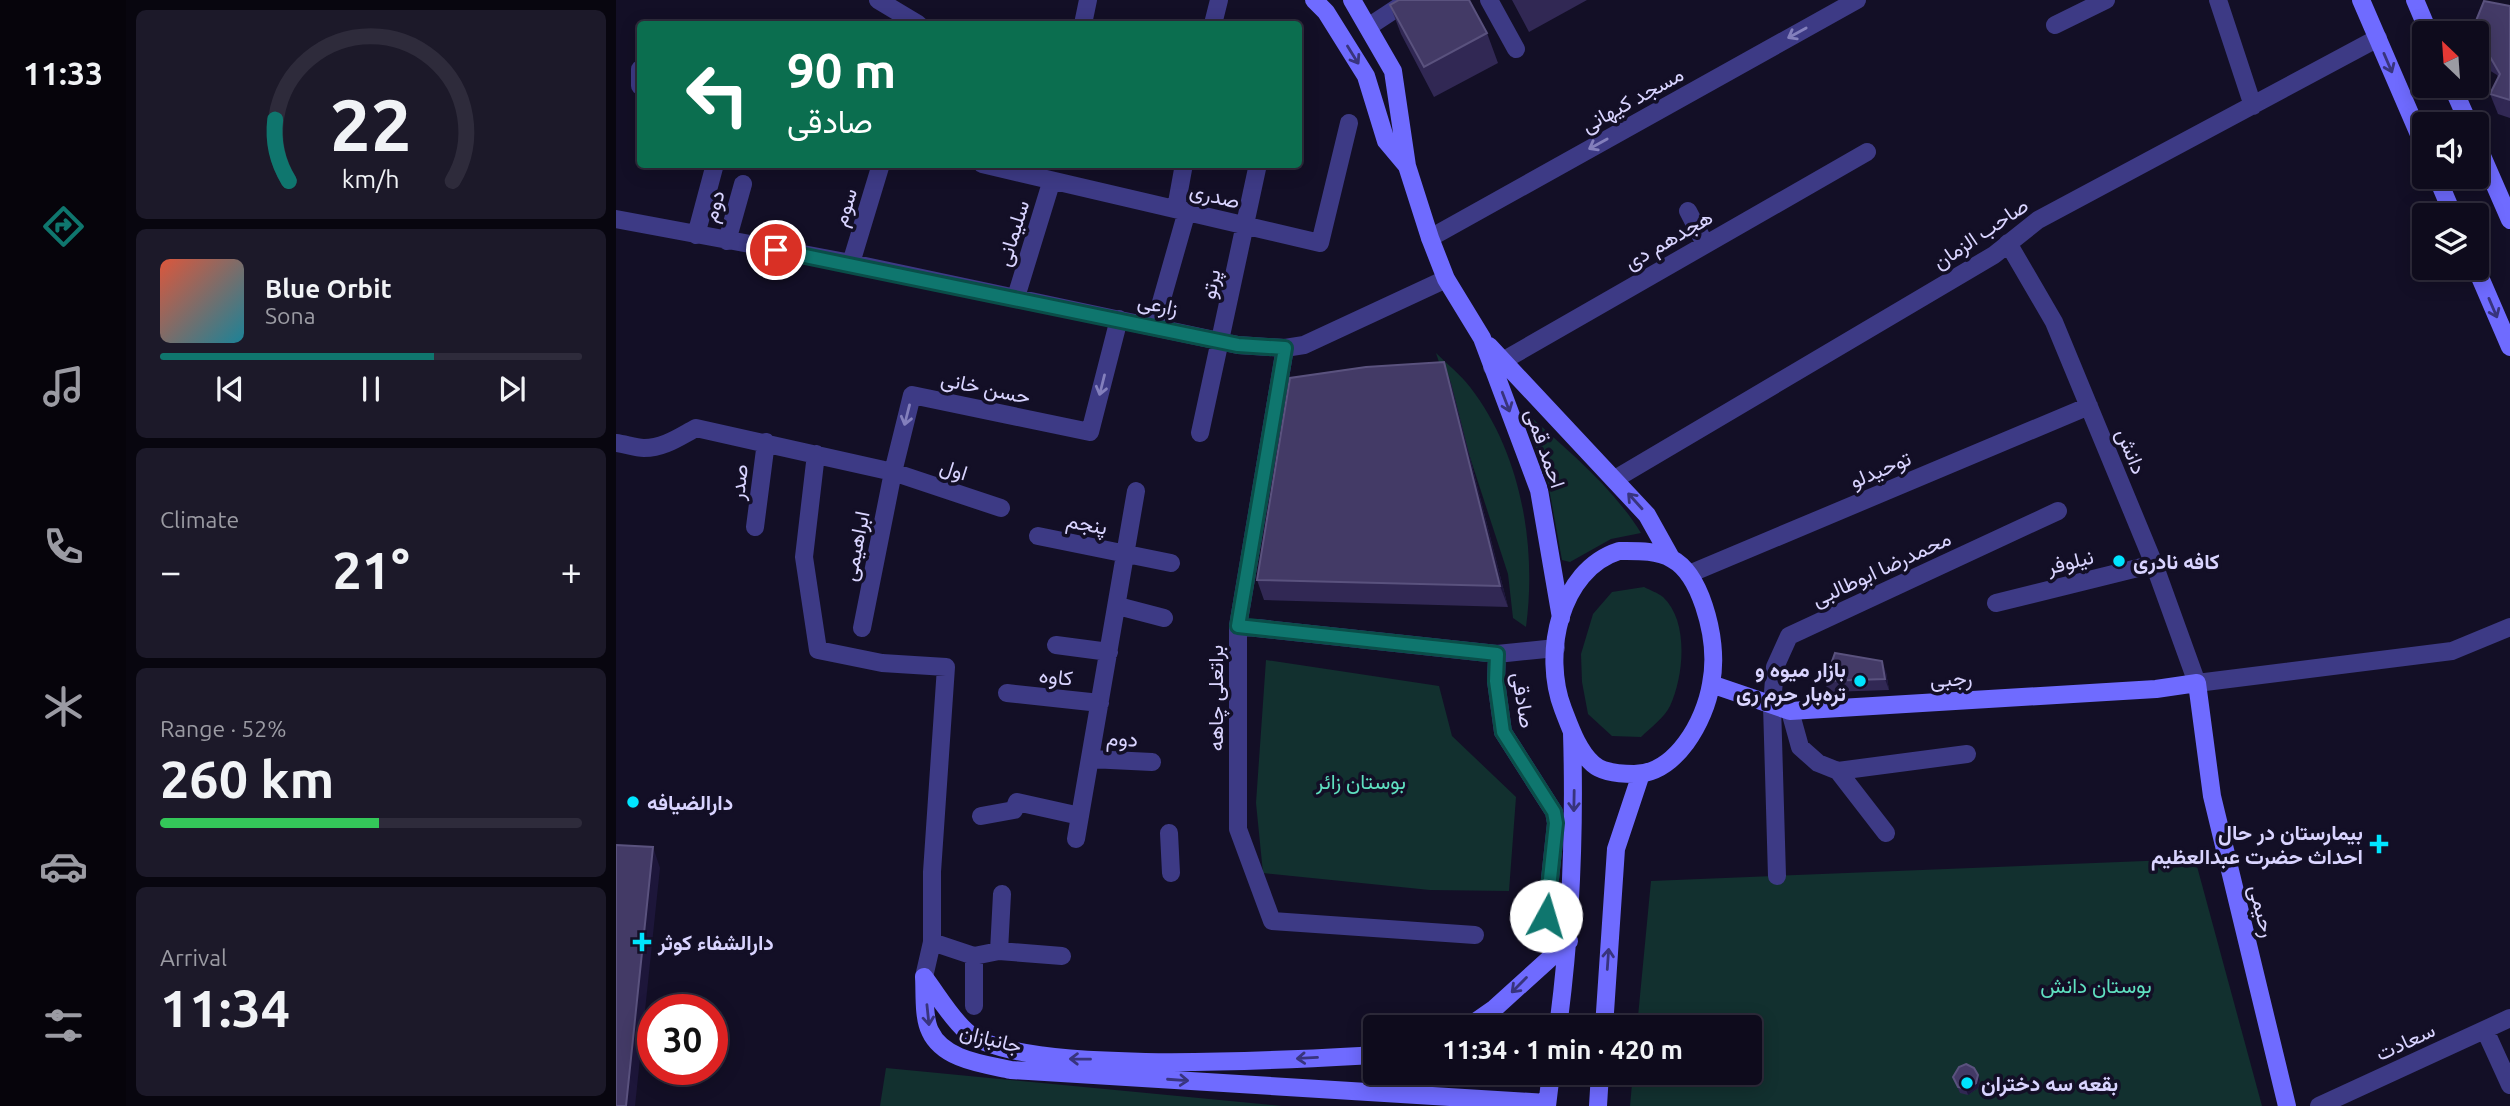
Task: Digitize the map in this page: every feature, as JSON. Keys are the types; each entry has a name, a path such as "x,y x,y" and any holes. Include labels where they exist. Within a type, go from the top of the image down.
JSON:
{"street":[{"path":"878,0 913,21"},
{"path":"1084,21 1088,0"},
{"path":"1214,21 1219,0"},
{"path":"1314,0 1326,12 1366,76 1387,141 1407,166"},
{"path":"1352,0 1392,71 1407,166"},
{"path":"1368,27 1409,0"},
{"path":"1489,0 1516,49"},
{"name":"مسجد کیهانی","path":"1430,237 1857,0"},
{"path":"2055,24 2106,0"},
{"path":"2218,0 2253,106"},
{"path":"2361,0 2412,118"},
{"path":"2415,0 2425,21"},
{"name":"صاحب الزمان","path":"1615,479 1994,255 2038,220 2378,38"},
{"path":"1245,226 1320,243 1349,123"},
{"name":"هجدهم دی","path":"1497,363 1867,152"},
{"name":"احمد قمی","path":"1407,166 1446,279 1497,363 1539,490 1561,618"},
{"path":"696,235 714,168"},
{"name":"سوم","path":"851,263 880,168"},
{"name":"صدری","path":"997,168 1051,183 1245,226"},
{"path":"1154,327 1181,210 1184,168"},
{"name":"پرتو","path":"1200,433 1222,341 1257,168"},
{"path":"2489,172 2510,220"},
{"name":"سلیمانی","path":"1016,297 1051,183"},
{"name":"دوم","path":"727,241 743,184"},
{"path":"1688,211 1705,244"},
{"name":"زارعی","path":"616,219 851,263 1222,341 1285,348 1304,345 1446,279"},
{"name":"دانش","path":"2008,243 2054,322 2154,564 2197,683"},
{"path":"2481,280 2510,347"},
{"name":"حسن خانی","path":"893,472 912,394 1090,432 1119,319"},
{"name":"براتعلی چاهه","path":"1285,348 1238,626 1238,829 1272,921 1475,935"},
{"name":"احمد قمی","path":"1497,363 1615,479 1647,515 1671,558"},
{"name":"توحیدلو","path":"1689,574 2089,406"},
{"path":"616,443 641,448 654,447 676,440 696,428 893,472"},
{"name":"صدر","path":"755,527 766,442"},
{"path":"817,454 804,557 818,650 882,663 946,667 932,872 932,942 923,976"},
{"name":"اول","path":"893,472 1001,508"},
{"name":"ابراهیمی","path":"862,628 893,472"},
{"path":"1076,839 1128,554 1136,491"},
{"name":"محمدرضا ابوطالبی","path":"1777,876 1772,705 1775,667 1789,636 2058,511"},
{"name":"پنجم","path":"1038,536 1171,563"},
{"path":"1619,551 1644,552 1671,558 1689,574 1709,623 1711,684 1699,720 1681,750 1663,765 1641,774 1619,775 1594,765 1572,733 1560,702 1555,670 1561,618 1572,589 1586,570 1605,555 1619,551"},
{"name":"نیلوفر","path":"1996,603 2154,564"},
{"path":"1118,606 1164,618"},
{"name":"صادقی","path":"1238,626 1497,654 1496,681 1503,732 1554,812 1556,823 1546,916"},
{"path":"2197,683 2452,651 2510,627"},
{"path":"1056,646 1110,652"},
{"path":"1497,654 1556,648"},
{"name":"رجبی","path":"1711,684 1790,711 2156,689 2197,683"},
{"name":"رحیمی","path":"2197,683 2212,796 2287,1106"},
{"name":"کاوه","path":"1007,693 1100,704"},
{"path":"1790,711 1800,747 1818,763 1838,772 1886,833"},
{"path":"1560,1015 1569,942 1574,794 1572,733"},
{"path":"1838,772 1967,754"},
{"name":"دوم","path":"1090,759 1152,762"},
{"path":"1605,1015 1616,849 1641,774"},
{"path":"981,816 1014,810 1017,802 1080,816"},
{"path":"1168,833 1171,873"},
{"path":"999,951 1002,894"},
{"path":"932,942 974,956 999,951 1062,956"},
{"path":"1486,1015 1569,942"},
{"path":"974,956 974,1006"},
{"name":"جانبازان","path":"923,976 966,1032 1012,1052 1055,1059 1235,1061 1363,1056"},
{"name":"جانبازان","path":"923,976 930,1031 947,1052 1011,1070 1547,1105"},
{"name":"سعادت","path":"2319,1106 2510,1018"},
{"path":"2485,1030 2510,1086"},
{"path":"1547,1105 1550,1085"},
{"path":"1598,1106 1599,1085"}],"green space":[{"path":"1436,353 1466,382 1488,413 1513,471 1527,533 1529,596 1526,627 1513,618 1508,574"},
{"path":"1524,411 1602,484 1641,533 1611,539 1570,562 1562,560 1548,483"},
{"path":"1644,587 1663,597 1677,620 1682,649 1675,694 1668,710 1641,737 1612,736 1588,714 1582,682 1581,654 1593,614 1612,592"},
{"name":"بوستان زائر","path":"1266,660 1439,686 1452,736 1516,797 1509,891 1430,890 1263,873 1256,803"},
{"name":"بوستان دانش","path":"2195,859 2262,1106 1630,1106 1632,1085 1762,1085 1762,1015 1638,1015 1651,881"},
{"path":"886,1068 1282,1106 880,1106"}],"building":[{"path":"1399,0 1469,0 1487,33 1424,67 1390,5"},
{"path":"2484,1 2510,6 2510,100 2490,94 2500,74 2489,55 2489,21 2476,21"},
{"path":"1444,362 1500,586 1257,580 1290,378 1366,367"},
{"path":"1835,653 1882,661 1885,679 1825,681"},
{"path":"616,845 653,847 626,1106 616,1106"},
{"name":"بقعه سه دختران","path":"1966,1064 1974,1068 1978,1075 1976,1083 1966,1089 1958,1087 1953,1077 1959,1067"}],"place":[{"name":"کافه نادری","path":"2119,561"},
{"name":"بازار میوه و تره‌بار حرم ری","path":"1860,681"},
{"name":"دارالضیافه","path":"633,802"},
{"name":"بیمارستان در حال احداث حضرت عبدالعظیم","path":"2379,844"},
{"name":"دارالشفاء کوثر","path":"642,942"},
{"name":"بقعه سه دختران","path":"1967,1083"}],"route":[{"path":"776,250 851,263 1238,345 1285,348 1238,626 1497,654 1495,674 1503,732 1554,812 1556,823 1546,916"}]}
